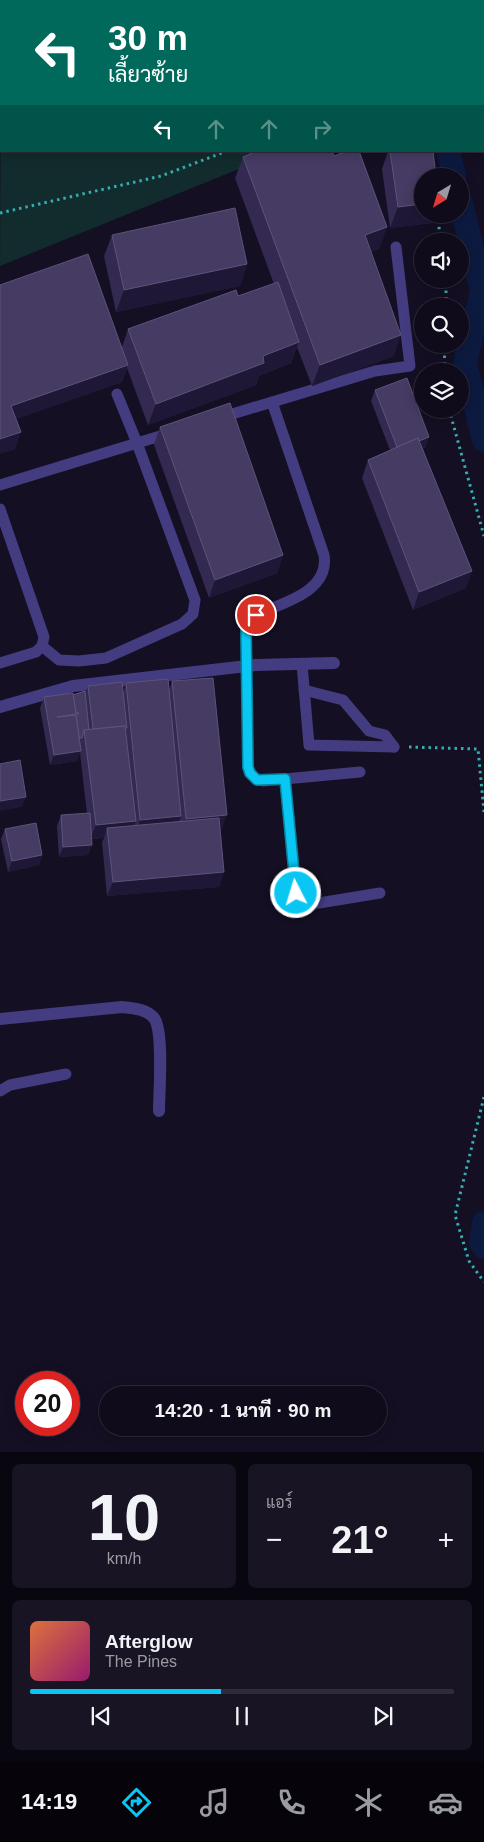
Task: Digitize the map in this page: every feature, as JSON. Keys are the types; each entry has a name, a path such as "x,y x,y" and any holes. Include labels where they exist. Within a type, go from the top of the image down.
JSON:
{"street":[{"path":"0,707 73,686 245,666 334,663"},
{"path":"0,1019 122,1007 141,1010 154,1018 160,1032 159,1111"}],"lane":[{"path":"209,421 375,371 410,366 396,247"},
{"path":"42,646 59,660 79,661 106,658 182,624 192,614 195,600 117,394"},
{"path":"272,402 326,564 318,582 310,590 252,617 246,630 245,666 248,767 250,773 257,780 263,781 360,772"},
{"path":"0,485 182,429"},
{"path":"0,509 44,638 42,646 36,652 0,663"},
{"path":"302,664 309,745 394,746"},
{"path":"304,690 342,700 369,730 385,735 394,746"},
{"path":"285,779 296,893 307,903 319,903 380,893"},
{"path":"0,1091 10,1086 66,1074"}],"path":[{"path":"0,213 161,176 224,152"},
{"path":"451,418 484,536"},
{"path":"394,746 478,748 484,812"},
{"path":"479,759 484,757"},
{"path":"484,1097 455,1215 469,1261 484,1282"}],"green space":[{"path":"0,152 281,152 0,266"}],"building":[{"path":"255,152 332,152 334,156 344,152 359,152 387,227 365,235 401,335 320,365 243,157"},
{"path":"390,152 433,152 435,168 414,168 414,205 398,207"},
{"path":"235,208 247,264 124,290 112,235"},
{"path":"88,254 128,365 11,406 21,432 0,439 0,285"},
{"path":"278,282 299,342 263,356 264,363 156,404 128,329 236,290 238,296"},
{"path":"407,378 414,397 414,418 422,418 429,437 419,441 418,438 397,447 375,390"},
{"path":"230,403 283,555 215,580 160,427"},
{"path":"418,438 472,571 419,592 368,460"},
{"path":"213,678 227,815 186,819 172,681"},
{"path":"168,679 181,816 140,820 126,683"},
{"path":"122,682 127,728 125,726 93,729 88,686"},
{"path":"85,691 89,730 84,730 82,738 79,738 76,714 79,713 76,713 73,695"},
{"path":"73,693 76,714 57,717 76,715 81,751 54,755 44,697"},
{"path":"125,726 136,821 96,825 84,730"},
{"path":"20,760 26,797 0,801 0,764"},
{"path":"90,813 92,845 63,847 61,815"},
{"path":"219,818 224,872 113,882 107,828"},
{"path":"36,823 42,855 12,861 5,829"}],"waterway":[{"path":"448,152 452,168"},
{"path":"466,223 482,291 465,363 484,440"},
{"path":"484,1223 481,1243 484,1247"}],"route":[{"path":"256,615 250,619 246,626 245,666 248,767 250,773 257,780 285,779 296,893"}]}
